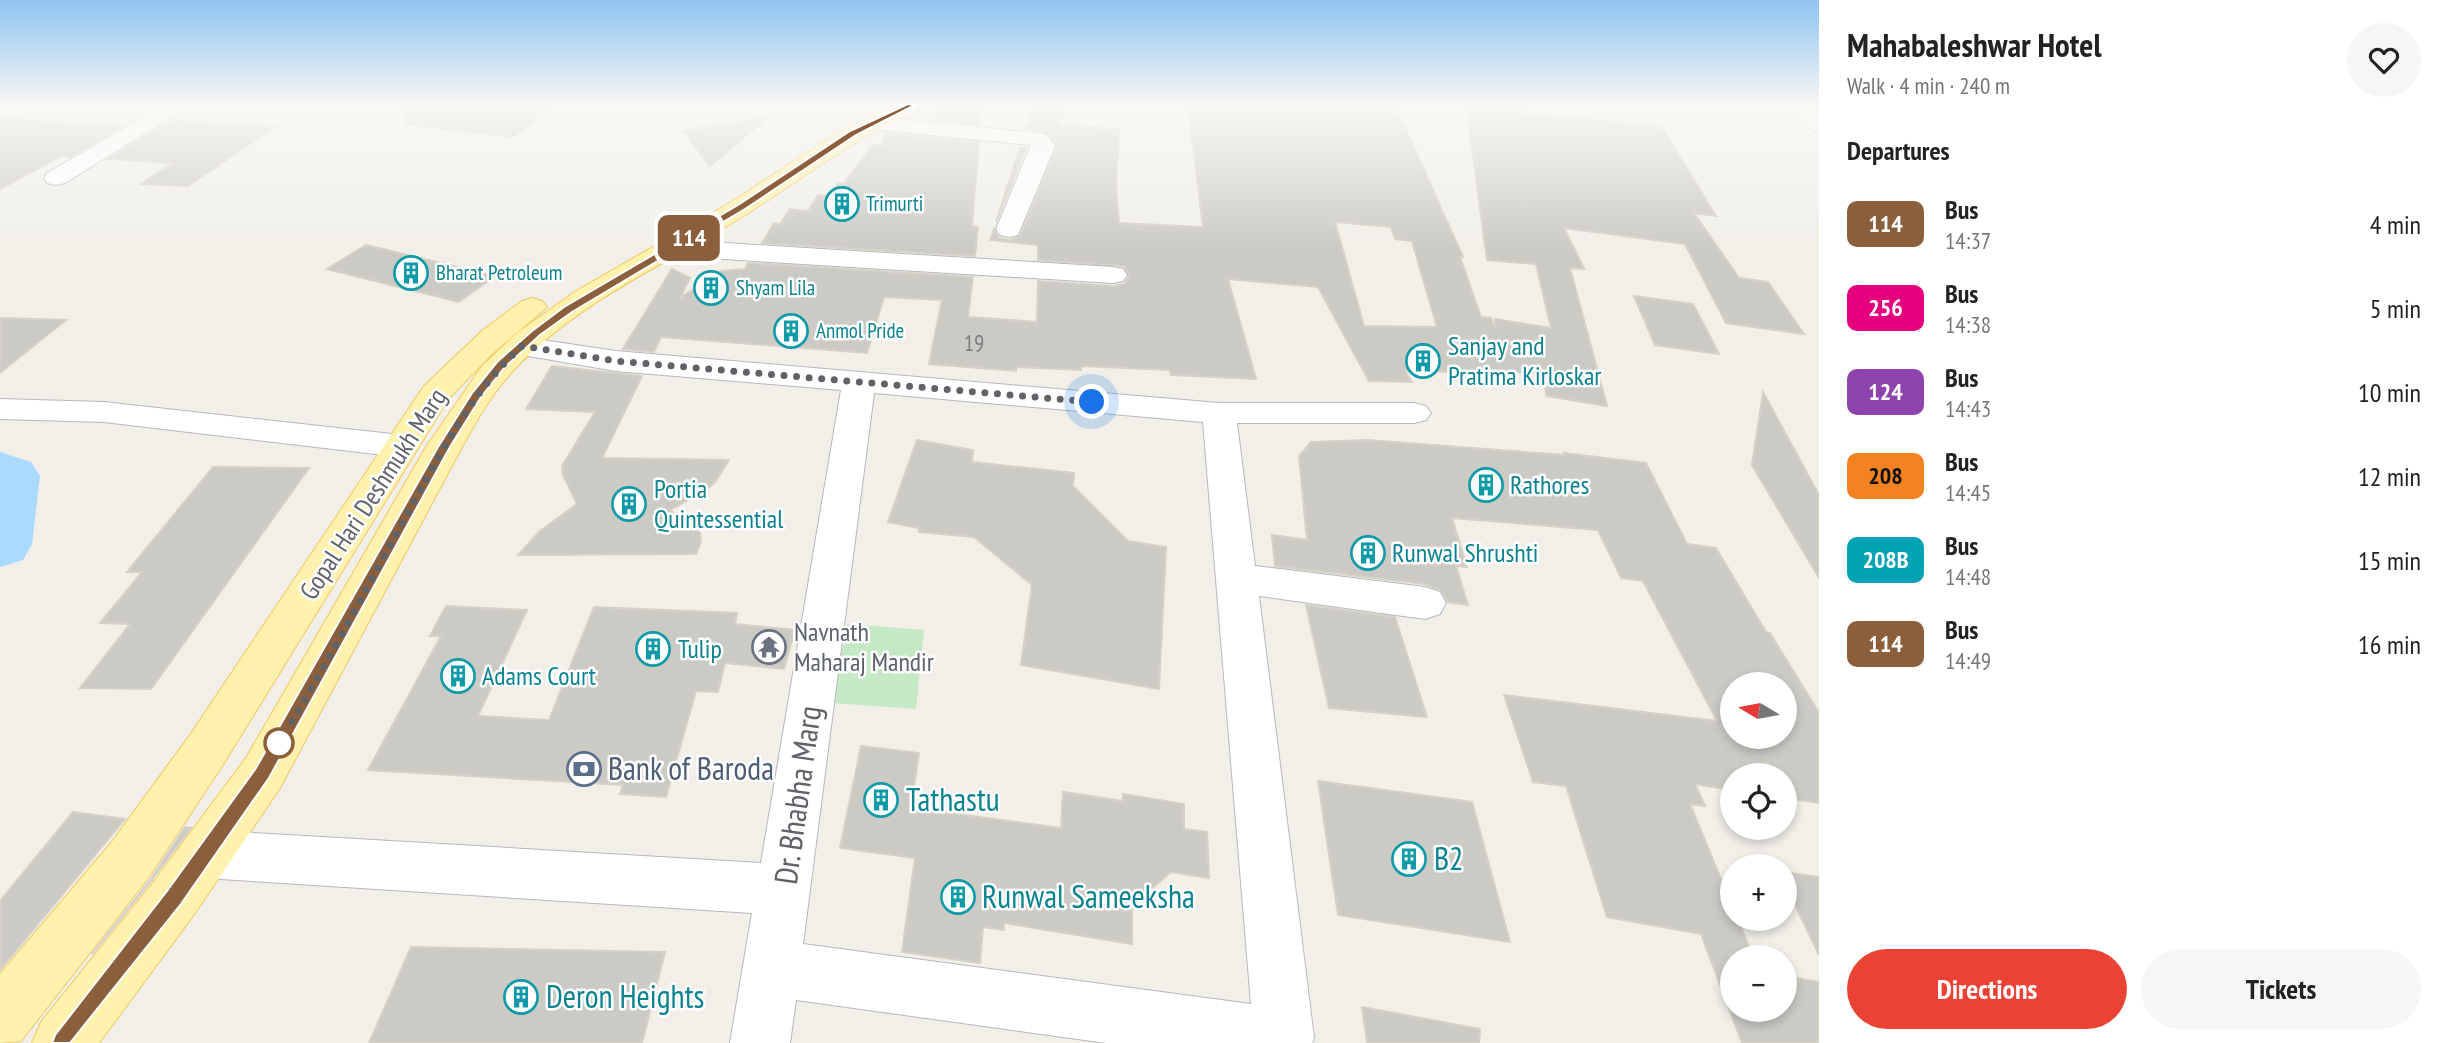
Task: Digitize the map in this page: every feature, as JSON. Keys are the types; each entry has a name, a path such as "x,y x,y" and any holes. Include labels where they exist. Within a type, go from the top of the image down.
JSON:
{"main road":[{"name":"Gopal Hari Deshmukh Marg","path":"62,1043 189,876 262,773 469,406 501,365 629,262 717,200 790,154"},
{"name":"Gopal Hari Deshmukh Marg","path":"0,1020 130,859 207,749 436,393 466,359 505,325 541,300 686,240 817,154"}],"street":[{"path":"56,178 97,154"},
{"path":"1009,229 1041,154"},
{"path":"686,240 723,251 1113,275"},
{"path":"522,346 616,361 1219,413 1414,413"},
{"name":"Dr. Bhabha Marg","path":"760,1043 859,381"},
{"path":"0,409 104,412 401,446"},
{"path":"773,968 1284,1038 1219,413"},
{"path":"1236,578 1424,603"},
{"path":"189,876 784,890"}],"green space":[{"path":"847,624 924,630 916,709 833,703"}],"building":[{"path":"0,154 76,154 70,157 61,156 0,189"},
{"path":"117,154 236,154 188,186 141,184 173,163 108,159"},
{"path":"700,154 725,154 710,166"},
{"path":"866,154 978,154 972,226 978,227 975,256 762,243 774,223 780,224 790,209 808,211 818,195 832,196 838,183 843,184"},
{"path":"1018,154 1024,154 996,222"},
{"path":"1054,154 1118,154 1116,187 1119,223 1203,227 1194,154 1417,154 1463,257 1460,257 1481,317 1491,318 1496,330 1495,319 1551,328 1536,264 1487,260 1473,154 1678,154 1716,216 1694,213 1739,278 1768,282 1804,334 1726,323 1685,244 1564,228 1584,269 1570,268 1607,406 1547,396 1541,373 1405,371 1412,382 1369,381 1318,287 1228,279 1256,379 1171,375 1170,370 1081,366 1081,370 1016,367 1016,371 929,364 942,300 884,297 867,353 661,337 654,352 623,349 672,269 690,278 680,298 720,271 745,269 748,263 973,277 968,317 1037,322 1038,281 1113,286 1124,284 1129,276 1124,266 1038,260 1038,245 990,240 994,229 999,238 1010,240 1020,236","holes":["1335,222 1391,227 1395,239 1412,241 1437,327 1364,326"]},
{"name":"Bharat Petroleum","path":"366,245 495,276 459,302 327,269"},
{"path":"1634,296 1693,304 1719,354 1655,345"},
{"path":"0,318 66,320 0,373"},
{"name":"Portia Quintessential","path":"552,366 642,376 602,458 729,460 715,482 706,490 670,510 700,533 701,542 696,554 518,555 540,531 577,504 563,475 562,466 595,412 526,409"},
{"path":"1763,392 1819,495 1819,578 1752,465"},
{"path":"917,440 973,450 972,462 1074,473 1073,486 1128,541 1166,547 1159,689 1021,665 1032,585 974,537 919,532 918,528 888,522"},
{"path":"1367,440 1565,455 1564,453 1646,463 1687,544 1716,548 1766,632 1770,633 1794,672 1720,672 1720,749 1797,749 1797,677 1819,713 1819,803 1797,800 1797,763 1720,763 1720,788 1695,784 1705,806 1690,804 1720,877 1720,931 1743,931 1748,945 1720,945 1720,985 1701,934 1607,917 1566,786 1533,782 1504,695 1717,721 1643,581 1621,578 1598,530 1452,518 1467,567 1456,566 1468,605 1448,602 1441,590 1425,584 1275,566 1272,535 1307,540 1299,456 1311,442"},
{"path":"213,467 309,468 151,689 80,688 130,624 100,623 142,572 127,572"},
{"path":"1306,605 1395,617 1427,717 1329,708"},
{"path":"446,606 527,610 478,716 549,720 594,607 737,613 735,624 795,630 784,669 725,663 718,692 696,691 666,797 620,794 623,785 368,770 441,636 430,636"},
{"path":"861,746 919,753 911,808 1061,828 1063,792 1123,801 1123,794 1184,804 1184,829 1207,832 1209,878 1171,872 1132,906 1132,944 1004,923 1004,930 983,927 980,963 902,952 915,858 840,848"},
{"name":"B2","path":"1318,781 1472,802 1510,942 1338,915"},
{"path":"73,812 125,819 0,970 0,901"},
{"path":"185,827 191,828 153,878 92,954 151,879"},
{"path":"1797,874 1819,877 1819,955 1797,909"},
{"name":"Deron Heights","path":"411,947 665,952 642,1043 369,1043"},
{"path":"1797,978 1819,982 1819,1043 1742,1043 1734,1022 1797,1022"},
{"path":"1362,1007 1480,1029 1479,1043 1367,1043"}],"waterway":[{"path":"0,471 10,476 0,544"}],"bus line":[{"name":"114","path":"63,1043 174,898 262,773 444,447 476,396 501,365 536,333 568,310 741,207 822,154"}],"place":[{"name":"Trimurti","path":"842,204"},
{"name":"Bharat Petroleum","path":"411,273"},
{"name":"Shyam Lila","path":"711,288"},
{"name":"Anmol Pride","path":"791,331"},
{"name":"Sanjay and Pratima Kirloskar","path":"1423,361"},
{"name":"Rathores","path":"1486,485"},
{"name":"Portia Quintessential","path":"629,504"},
{"name":"Runwal Shrushti","path":"1368,553"},
{"name":"Navnath Maharaj Mandir","path":"769,647"},
{"name":"Tulip","path":"653,649"},
{"name":"Adams Court","path":"458,676"},
{"name":"Bank of Baroda","path":"584,769"},
{"name":"Tathastu","path":"881,800"},
{"name":"B2","path":"1409,859"},
{"name":"Runwal Sameeksha","path":"958,897"},
{"name":"Deron Heights","path":"521,997"}],"route":[{"path":"279,743 444,447 476,396 501,365 522,346 616,361 1092,402"}]}
